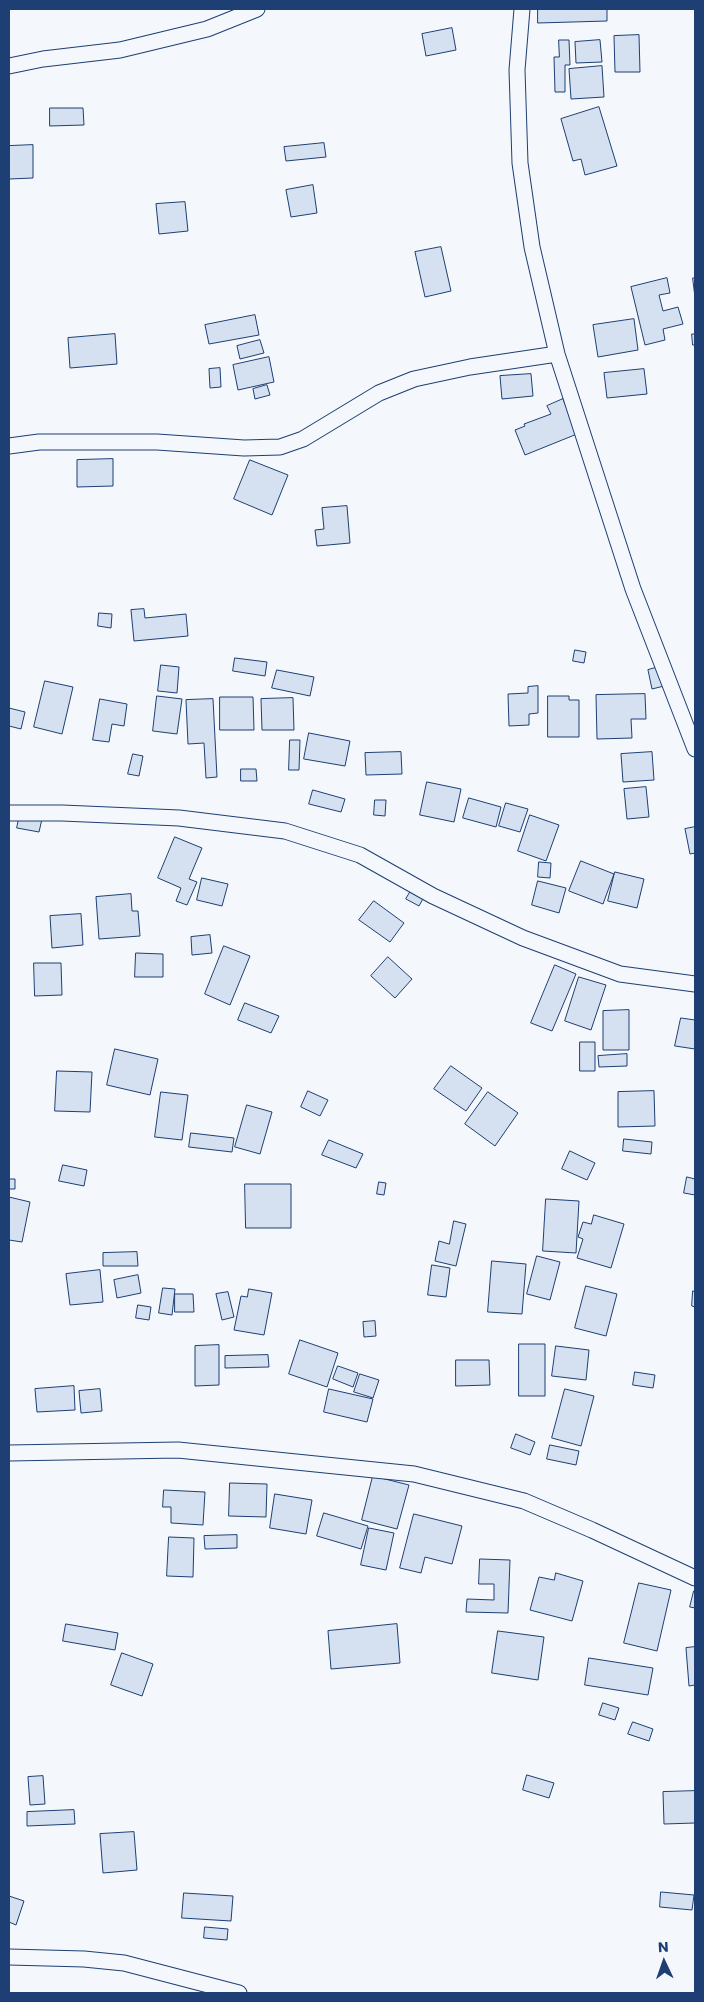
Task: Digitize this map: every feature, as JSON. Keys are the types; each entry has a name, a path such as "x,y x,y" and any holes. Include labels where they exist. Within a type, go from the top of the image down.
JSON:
{"street":[{"path":"9,66 43,59 120,50 207,29 258,9"},
{"path":"522,9 517,70 520,164 532,247 556,354 633,589 695,749"},
{"path":"9,446 39,442 157,442 244,448 280,447 303,440 379,393 414,379 556,354"},
{"path":"9,813 62,813 179,818 285,831 360,855 433,896 540,944 620,974 695,984"},
{"path":"9,1454 178,1450 414,1474 524,1501 695,1578"},
{"path":"9,1957 84,1958 124,1963 239,1993"}],"building":[{"path":"538,9 607,9 607,21 538,23"},
{"path":"452,28 456,50 426,56 422,34"},
{"path":"639,35 640,72 615,72 614,36"},
{"path":"559,40 569,40 570,65 565,65 565,92 555,92 554,57 559,57"},
{"path":"600,40 602,62 576,63 575,42"},
{"path":"602,66 604,97 571,99 569,69"},
{"path":"599,107 617,166 585,175 581,159 573,161 561,119"},
{"path":"50,108 83,108 84,125 50,126"},
{"path":"324,143 326,157 286,161 284,147"},
{"path":"33,145 33,178 9,179 9,146"},
{"path":"313,185 317,213 291,217 286,190"},
{"path":"185,202 188,231 159,234 156,204"},
{"path":"441,247 451,291 425,297 415,252"},
{"path":"667,278 670,293 659,295 663,311 678,307 683,324 663,329 665,340 645,345 631,287"},
{"path":"693,278 695,278 695,297"},
{"path":"255,315 259,335 209,344 205,325"},
{"path":"634,319 638,350 598,357 593,325"},
{"path":"115,334 117,364 70,368 68,338"},
{"path":"692,334 695,334 695,345 693,345"},
{"path":"260,340 264,353 240,359 237,346"},
{"path":"269,357 274,382 238,390 233,365"},
{"path":"220,368 221,387 210,388 209,369"},
{"path":"644,369 647,394 607,398 604,373"},
{"path":"531,374 533,396 502,399 500,376"},
{"path":"267,385 270,395 255,399 253,389"},
{"path":"563,399 577,434 525,455 515,430 525,426 524,424 551,414 547,406"},
{"path":"113,459 113,486 77,487 77,460"},
{"path":"250,460 288,475 272,515 234,499"},
{"path":"347,506 350,543 317,546 315,530 324,529 322,508"},
{"path":"144,609 145,618 186,614 188,636 134,641 131,610"},
{"path":"99,613 112,614 111,628 98,626"},
{"path":"575,650 586,652 584,663 573,661"},
{"path":"235,658 267,662 265,676 233,671"},
{"path":"161,665 179,667 177,693 158,691"},
{"path":"659,667 664,686 652,689 648,670"},
{"path":"277,670 314,677 310,696 272,688"},
{"path":"45,681 73,687 62,734 34,727"},
{"path":"538,686 538,713 529,714 529,725 509,726 508,694 528,693 528,687"},
{"path":"645,694 646,719 631,719 632,738 597,739 596,695"},
{"path":"157,696 182,699 177,734 153,731"},
{"path":"548,696 569,696 569,700 579,700 579,737 548,737"},
{"path":"220,697 253,697 254,730 220,730"},
{"path":"293,698 294,730 262,730 261,699"},
{"path":"100,699 127,704 124,726 112,724 109,742 93,740"},
{"path":"213,699 217,777 206,778 204,743 188,744 186,700"},
{"path":"9,708 25,712 21,729 9,726"},
{"path":"309,733 350,741 345,766 304,759"},
{"path":"290,740 300,740 299,770 289,770"},
{"path":"401,752 402,774 366,775 365,753"},
{"path":"652,752 654,780 623,782 621,754"},
{"path":"133,754 143,756 139,776 128,774"},
{"path":"241,769 256,769 257,781 241,781"},
{"path":"427,782 461,789 454,822 420,815"},
{"path":"646,787 649,817 627,819 624,789"},
{"path":"313,790 345,799 341,812 309,804"},
{"path":"469,798 501,807 496,827 463,818"},
{"path":"375,800 386,800 385,816 374,815"},
{"path":"506,803 528,809 520,832 499,826"},
{"path":"20,814 42,819 39,832 17,828"},
{"path":"530,815 559,825 546,861 518,851"},
{"path":"695,827 695,853 690,854 685,829"},
{"path":"175,837 202,848 189,879 197,882 187,905 176,901 181,888 158,878"},
{"path":"581,861 614,874 603,904 569,891"},
{"path":"539,862 551,863 550,878 538,877"},
{"path":"615,872 644,879 637,908 608,901"},
{"path":"202,878 228,884 222,906 197,900"},
{"path":"418,879 430,886 419,906 406,899"},
{"path":"538,881 566,888 559,913 532,905"},
{"path":"131,894 132,911 138,911 140,936 99,939 96,897"},
{"path":"374,901 404,923 390,942 359,920"},
{"path":"81,914 83,945 52,948 50,916"},
{"path":"210,935 212,953 192,955 191,937"},
{"path":"224,946 250,956 230,1005 205,994"},
{"path":"136,953 163,954 163,977 135,977"},
{"path":"388,957 412,979 395,998 371,976"},
{"path":"34,963 61,963 62,995 35,996"},
{"path":"555,965 576,974 552,1031 531,1023"},
{"path":"579,977 606,985 591,1030 565,1021"},
{"path":"245,1003 279,1016 271,1033 238,1020"},
{"path":"629,1010 629,1050 603,1050 603,1011"},
{"path":"681,1018 695,1020 695,1049 675,1046"},
{"path":"580,1042 595,1042 595,1071 580,1071"},
{"path":"115,1049 158,1059 150,1095 107,1085"},
{"path":"627,1054 627,1066 599,1067 598,1056"},
{"path":"451,1066 482,1088 466,1111 434,1089"},
{"path":"57,1071 92,1072 90,1112 55,1111"},
{"path":"308,1091 328,1100 320,1116 301,1107"},
{"path":"654,1091 655,1126 618,1127 618,1092"},
{"path":"161,1092 188,1095 182,1140 155,1137"},
{"path":"488,1092 518,1113 495,1146 465,1124"},
{"path":"247,1105 272,1112 260,1154 235,1147"},
{"path":"191,1133 234,1138 232,1152 189,1147"},
{"path":"624,1139 652,1142 651,1154 623,1151"},
{"path":"329,1140 363,1154 356,1168 322,1155"},
{"path":"570,1151 595,1163 587,1180 562,1169"},
{"path":"63,1165 87,1170 84,1186 59,1181"},
{"path":"687,1177 695,1179 695,1195 684,1193"},
{"path":"9,1179 15,1179 15,1189 9,1189"},
{"path":"379,1182 386,1183 384,1195 377,1194"},
{"path":"245,1184 291,1184 291,1228 246,1228"},
{"path":"9,1197 30,1202 22,1242 9,1240"},
{"path":"546,1199 579,1201 576,1253 543,1251"},
{"path":"594,1215 624,1224 611,1268 577,1258 583,1239 578,1237 583,1222 591,1224"},
{"path":"454,1221 466,1224 456,1266 435,1261 439,1241 449,1244"},
{"path":"137,1252 138,1266 103,1266 103,1253"},
{"path":"537,1256 560,1262 550,1300 527,1294"},
{"path":"492,1261 526,1264 522,1314 488,1312"},
{"path":"432,1265 450,1268 446,1297 428,1295"},
{"path":"100,1270 103,1302 70,1305 66,1274"},
{"path":"138,1275 141,1293 117,1298 114,1280"},
{"path":"586,1286 617,1294 606,1336 575,1328"},
{"path":"163,1288 175,1289 172,1315 159,1313"},
{"path":"249,1289 272,1293 264,1335 234,1330 241,1296 247,1297"},
{"path":"693,1291 695,1292 695,1307 692,1306"},
{"path":"228,1292 234,1317 222,1320 216,1294"},
{"path":"175,1294 193,1294 194,1312 175,1312"},
{"path":"138,1305 151,1307 149,1320 136,1318"},
{"path":"375,1321 376,1336 364,1337 363,1322"},
{"path":"300,1340 338,1353 327,1387 289,1374"},
{"path":"519,1344 545,1344 545,1396 519,1396"},
{"path":"219,1345 219,1385 195,1386 195,1346"},
{"path":"556,1346 589,1350 586,1380 552,1376"},
{"path":"268,1355 269,1367 225,1368 225,1356"},
{"path":"456,1360 489,1360 490,1385 456,1386"},
{"path":"338,1366 358,1373 353,1387 333,1379"},
{"path":"635,1372 655,1375 653,1388 633,1385"},
{"path":"360,1374 379,1380 373,1398 354,1392"},
{"path":"74,1386 75,1410 37,1412 35,1389"},
{"path":"100,1389 102,1411 81,1413 79,1391"},
{"path":"329,1389 373,1399 367,1422 324,1412"},
{"path":"565,1389 594,1396 581,1446 552,1438"},
{"path":"516,1434 535,1442 530,1455 511,1448"},
{"path":"550,1445 579,1451 576,1465 547,1459"},
{"path":"373,1476 409,1485 397,1529 362,1520"},
{"path":"230,1483 267,1484 266,1517 229,1516"},
{"path":"164,1490 205,1492 203,1525 171,1523 171,1507 163,1507"},
{"path":"275,1494 312,1500 306,1534 270,1528"},
{"path":"324,1513 368,1526 361,1549 317,1536"},
{"path":"414,1514 462,1526 452,1564 425,1557 421,1573 400,1568"},
{"path":"369,1528 394,1533 386,1570 361,1565"},
{"path":"237,1535 237,1548 205,1549 204,1536"},
{"path":"169,1537 194,1538 193,1577 167,1576"},
{"path":"480,1559 510,1560 508,1613 466,1612 467,1599 494,1600 494,1584 479,1584"},
{"path":"556,1573 583,1581 572,1621 530,1610 539,1577 554,1580"},
{"path":"639,1583 671,1590 657,1651 624,1643"},
{"path":"695,1591 695,1608 690,1607"},
{"path":"66,1624 118,1633 115,1650 63,1641"},
{"path":"397,1624 400,1663 331,1669 328,1631"},
{"path":"498,1631 544,1637 538,1680 492,1673"},
{"path":"695,1647 695,1685 689,1686 686,1648"},
{"path":"122,1653 153,1664 142,1696 111,1685"},
{"path":"589,1658 653,1668 648,1695 585,1685"},
{"path":"603,1703 619,1708 615,1720 599,1715"},
{"path":"633,1722 653,1729 649,1741 628,1734"},
{"path":"527,1775 554,1783 549,1798 523,1790"},
{"path":"43,1776 45,1804 30,1805 28,1777"},
{"path":"695,1791 695,1823 664,1824 663,1792"},
{"path":"74,1810 75,1824 27,1826 27,1812"},
{"path":"134,1832 137,1870 103,1873 100,1834"},
{"path":"661,1892 694,1895 692,1910 660,1907"},
{"path":"184,1893 233,1896 231,1921 182,1918"},
{"path":"9,1896 24,1901 16,1925 9,1922"},
{"path":"205,1927 228,1929 227,1940 204,1938"}]}
